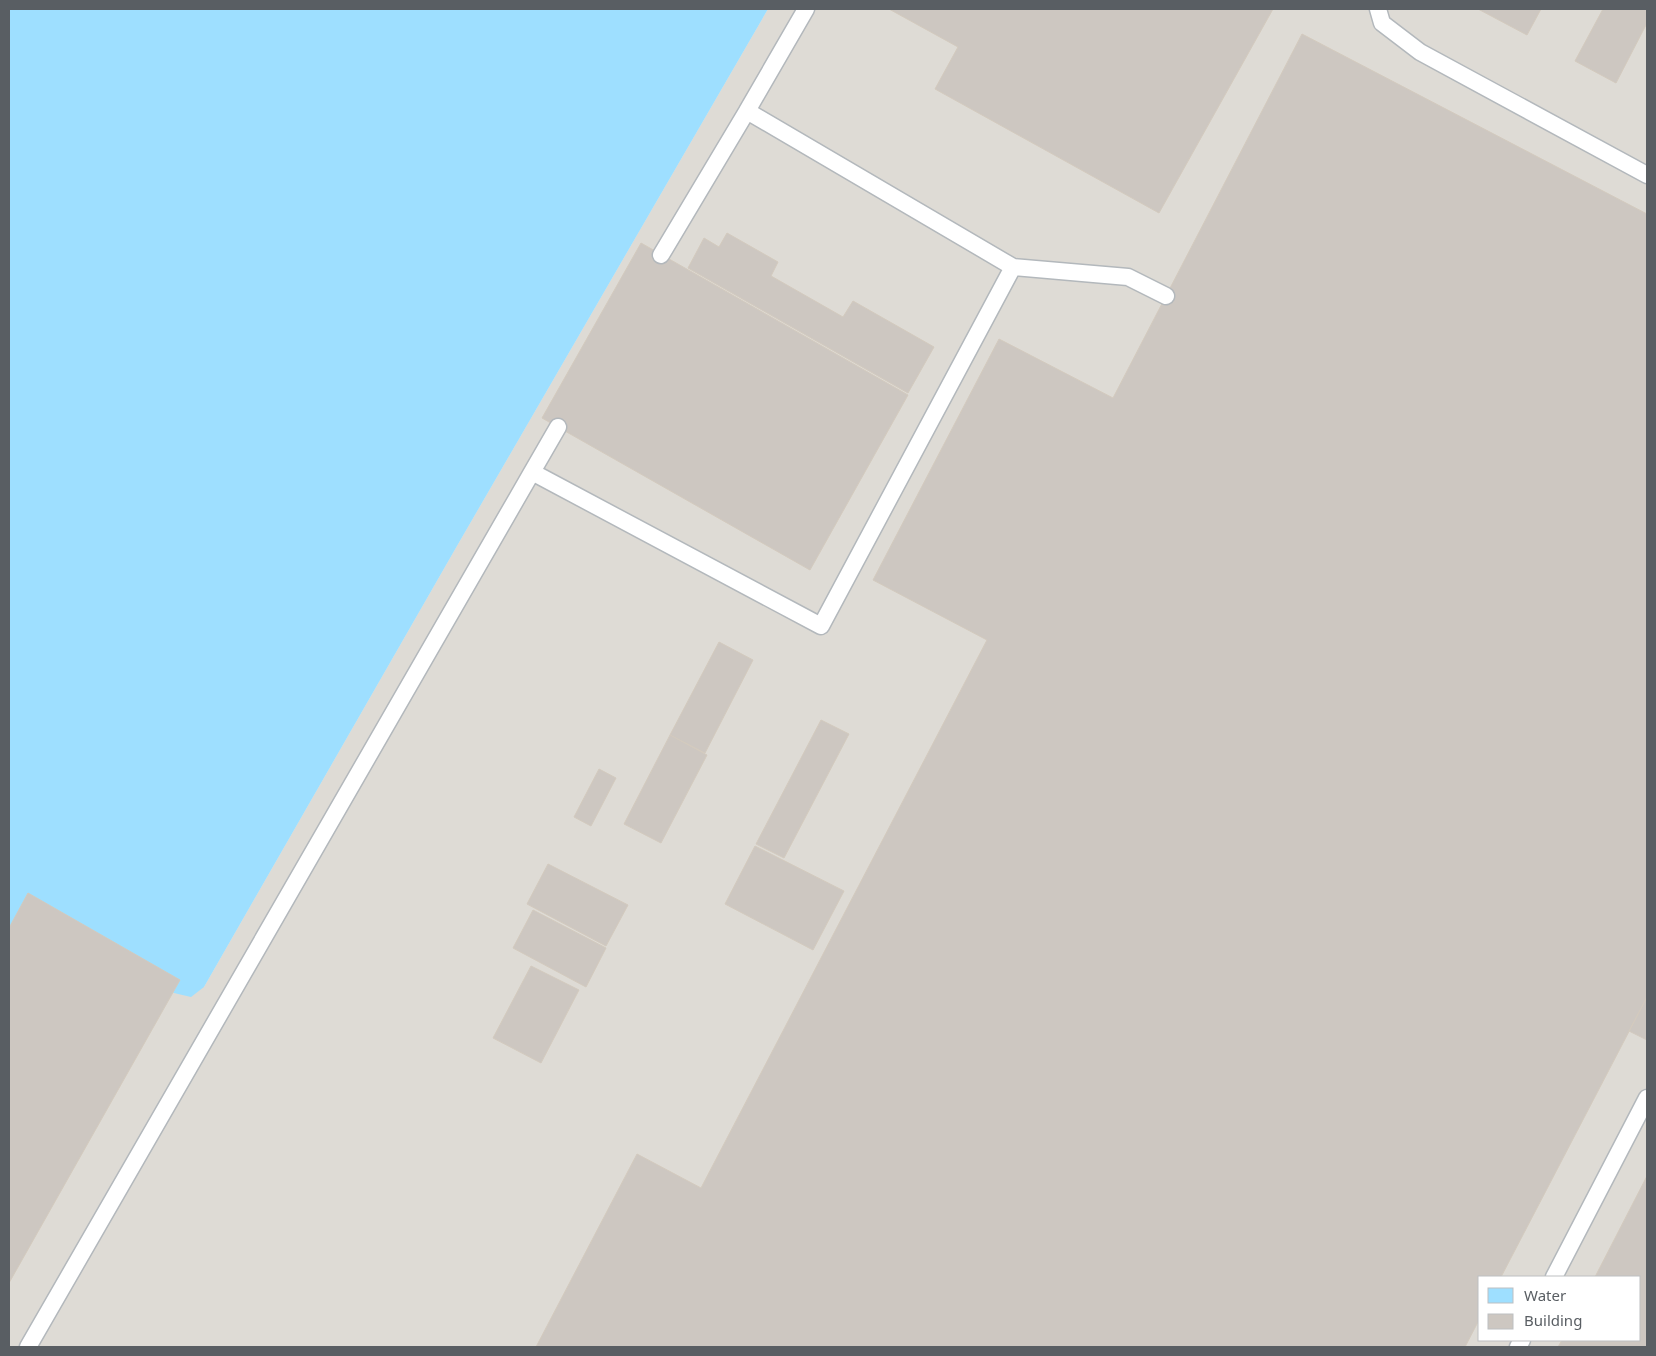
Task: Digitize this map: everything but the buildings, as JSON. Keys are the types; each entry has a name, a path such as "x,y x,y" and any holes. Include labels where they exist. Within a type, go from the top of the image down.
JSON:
{"lane":[{"path":"661,255 806,9"},
{"path":"1378,9 1382,23 1420,52 1647,175"},
{"path":"747,111 1013,267 1128,277 1166,296"},
{"path":"532,472 821,626 1013,267"},
{"path":"28,1347 558,427"},
{"path":"1555,1276 1647,1098"}],"shaded area":[{"path":"768,9 1647,9 1647,1347 9,1347 9,1135 108,956 204,987"}],"water":[{"path":"9,9 768,9 204,987 191,997 174,993 107,956 9,1135"}]}
